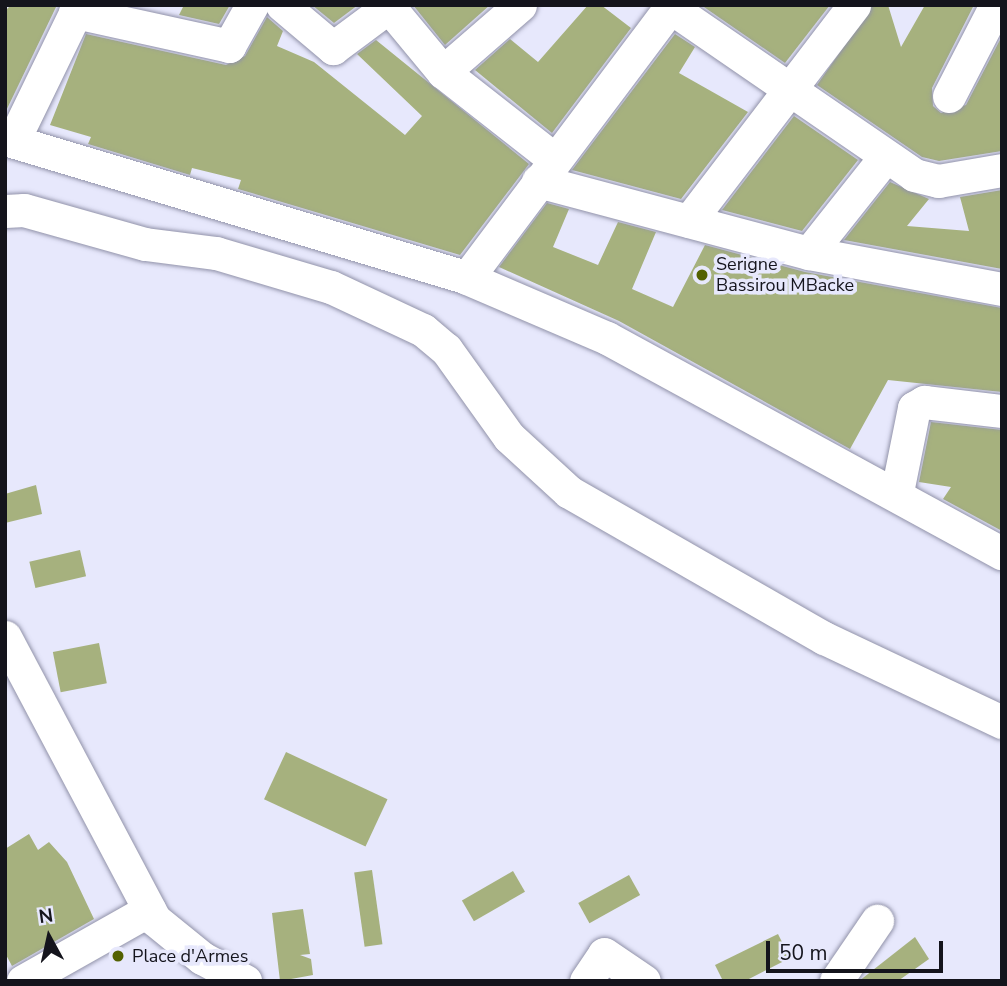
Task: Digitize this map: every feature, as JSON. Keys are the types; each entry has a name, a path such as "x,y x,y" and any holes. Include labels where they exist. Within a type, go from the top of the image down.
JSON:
{"street":[{"path":"252,5 229,46 77,8 9,140 467,278 607,338 898,492 1002,553"},
{"path":"282,5 333,48 390,6 443,72 546,170 689,221 809,253 1002,289"},
{"path":"443,72 520,5"},
{"path":"689,221 854,5"},
{"path":"949,96 997,8"},
{"path":"467,278 661,9 790,89 885,158 939,181 1002,170"},
{"path":"809,253 885,158"},
{"path":"5,211 24,210 145,244 216,253 331,287 423,330 446,349 509,437 569,492 824,638 1002,723"},
{"path":"898,492 914,408 924,402 1002,411"},
{"path":"5,637 14,677 149,910 202,958 244,980"},
{"path":"23,981 149,910"},
{"path":"836,981 877,921"},
{"path":"586,981 604,954 644,981"}],"building":[{"path":"11,5 57,5 5,113 5,11"},
{"path":"184,5 230,5 219,24 179,15"},
{"path":"312,5 358,5 334,23"},
{"path":"413,5 490,5 445,45"},
{"path":"588,5 601,5 631,28 552,133 475,70 510,39 538,62"},
{"path":"701,5 830,5 785,63"},
{"path":"873,5 888,5 901,47 925,5 974,5 932,88 933,106 941,113 966,105 1002,36 1002,151 939,161 922,157 817,85"},
{"path":"267,17 283,31 277,46 314,62 405,135 422,116 357,54 376,40 529,164 460,255 238,189 241,180 192,168 190,175 88,144 91,137 50,125 86,34 226,65 245,56"},
{"path":"675,34 695,47 679,73 748,112 681,199 572,170"},
{"path":"794,116 858,160 802,231 722,210"},
{"path":"890,182 929,199 907,226 969,231 960,197 1002,190 1002,269 844,240"},
{"path":"547,203 569,209 553,247 598,265 618,222 656,232 632,289 673,307 705,245 805,272 1002,308 1002,392 888,380 850,449 619,321 499,267"},
{"path":"931,422 1002,430 1002,531 943,499 951,487 919,482"},
{"path":"36,485 42,514 5,523 5,494"},
{"path":"80,550 86,576 35,588 29,562"},
{"path":"99,643 107,683 61,692 53,652"},
{"path":"286,752 388,799 366,846 264,799"},
{"path":"29,834 38,850 49,842 67,862 94,919 12,966 5,953 5,849"},
{"path":"372,870 382,944 365,947 354,873"},
{"path":"513,871 525,892 474,921 462,900"},
{"path":"629,875 640,895 589,923 578,903"},
{"path":"303,909 310,954 300,955 311,959 313,975 280,981 272,913"},
{"path":"778,934 790,958 745,981 723,981 715,965"},
{"path":"915,937 929,959 898,981 859,981"}],"place":[{"name":"Serigne Bassirou MBacke","path":"702,275"},
{"name":"Place d'Armes","path":"118,956"}]}
